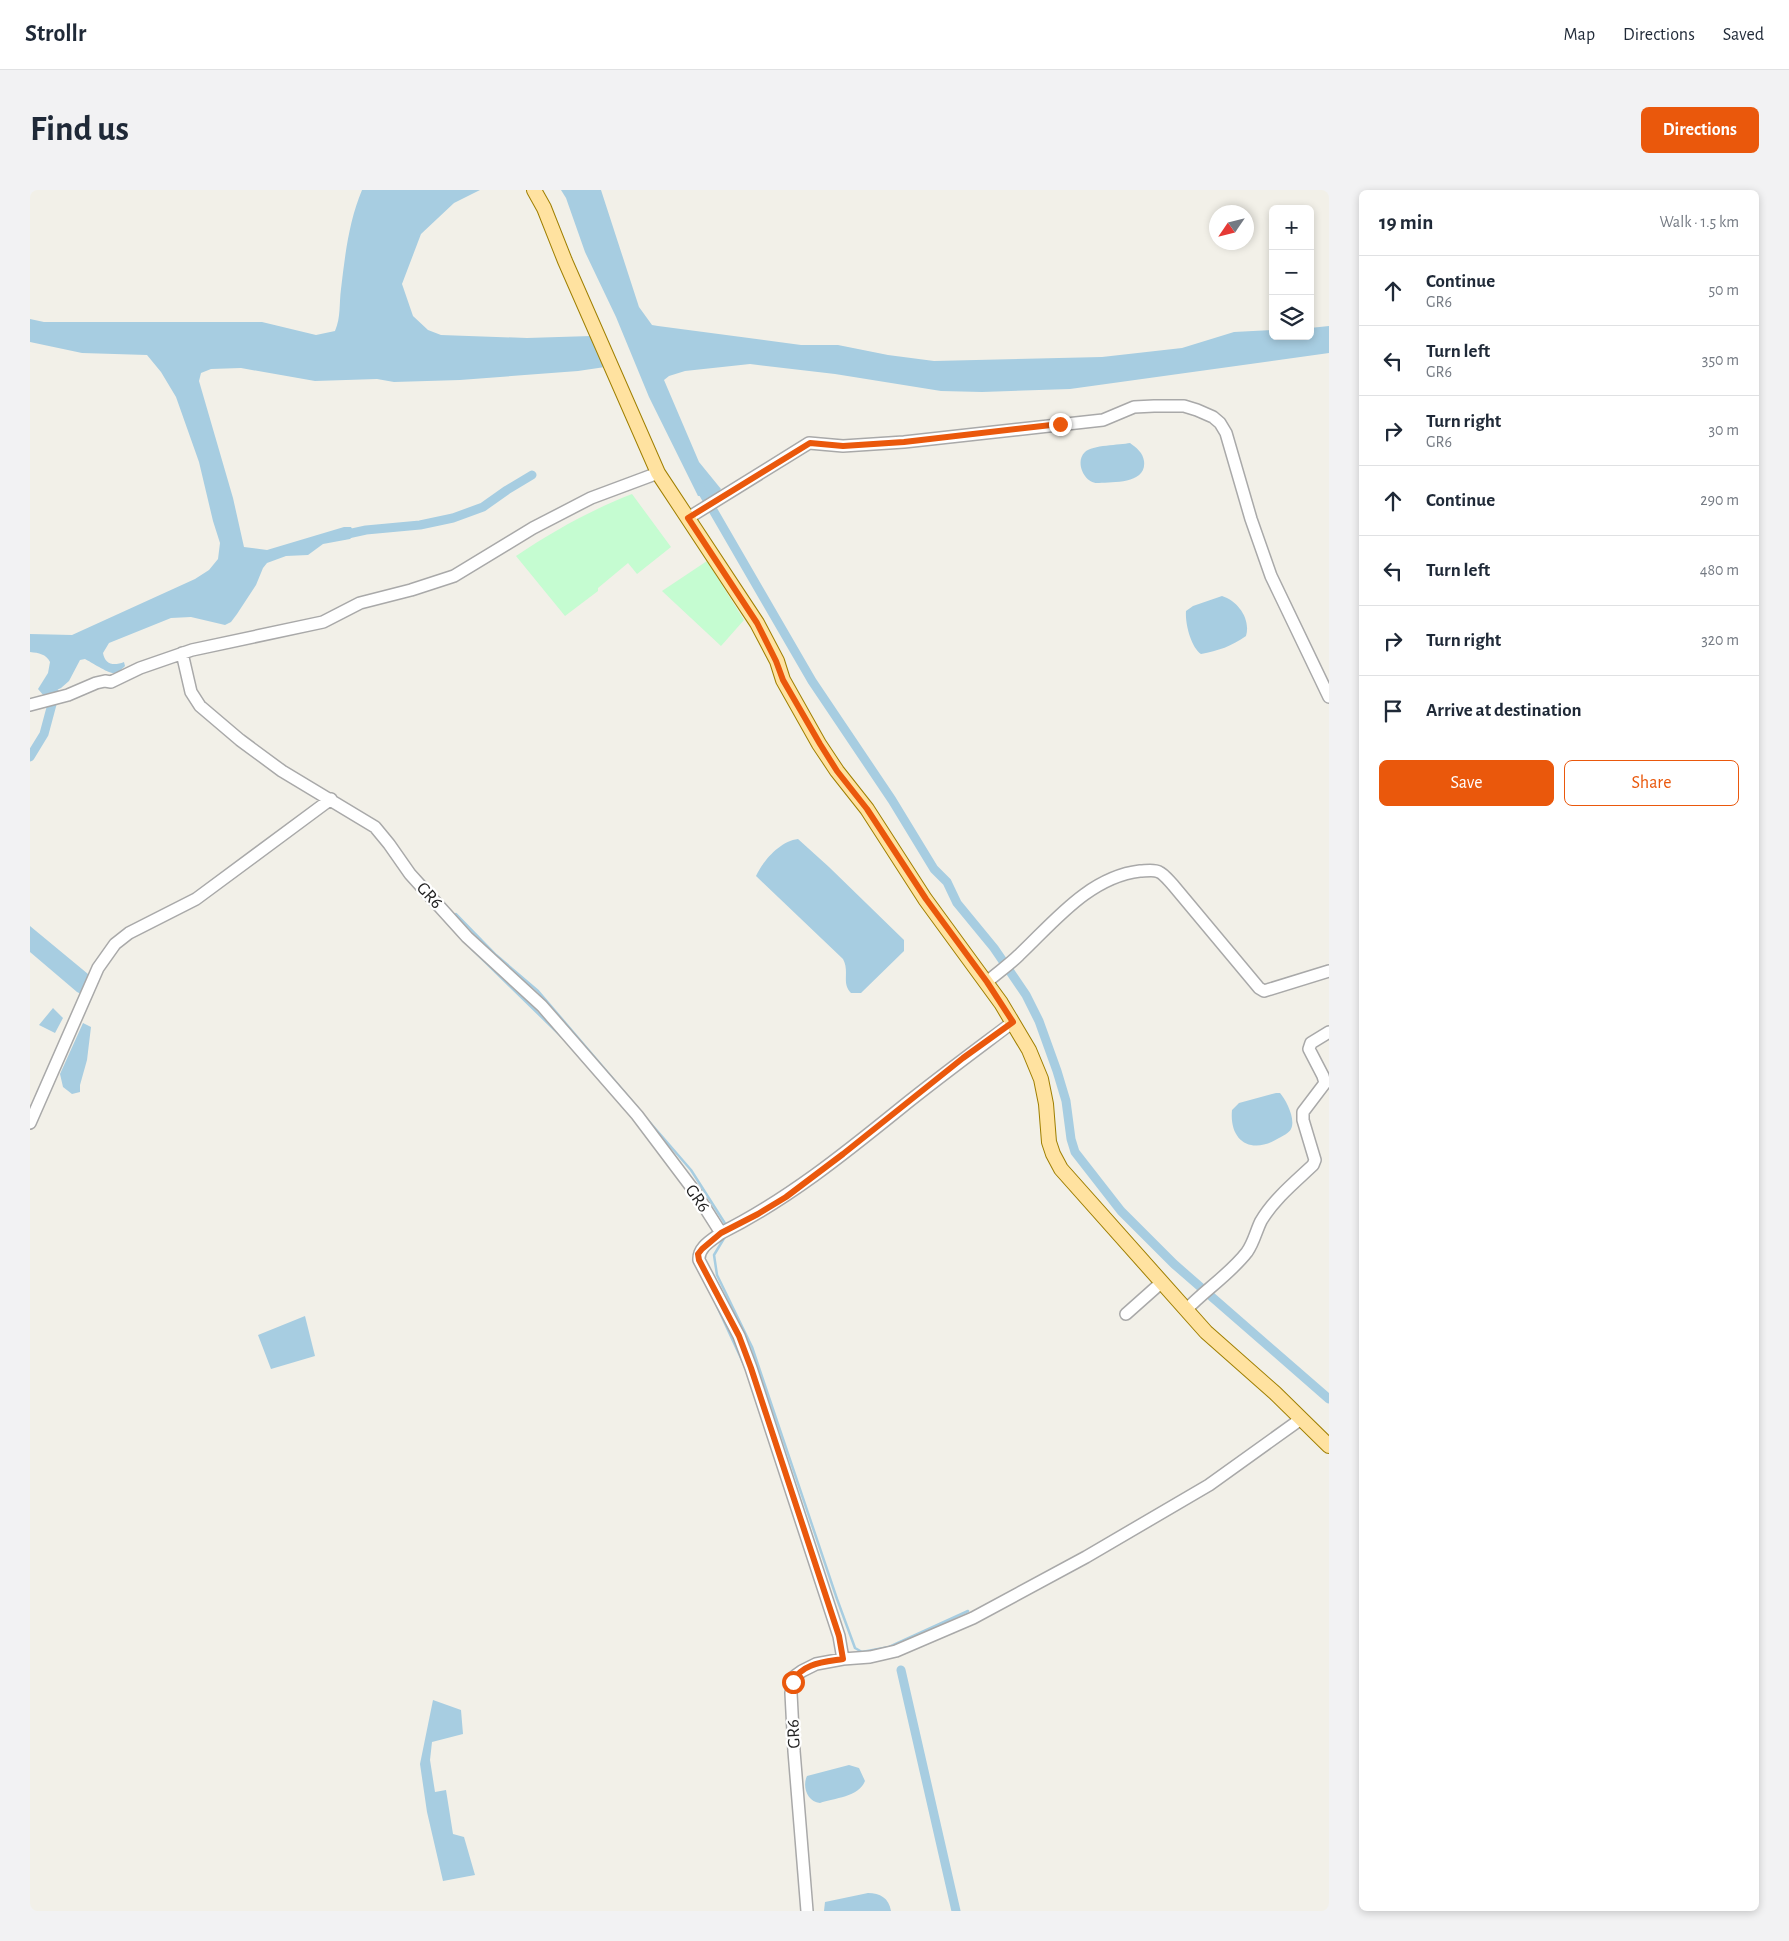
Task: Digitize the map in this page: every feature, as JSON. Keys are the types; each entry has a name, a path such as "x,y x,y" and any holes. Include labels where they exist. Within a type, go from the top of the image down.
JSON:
{"main road":[{"path":"534,190 544,208 565,261 658,473 692,515 757,623 776,661 783,680 837,771 867,809 926,899 989,980 1029,1050 1041,1078 1052,1154 1061,1169 1206,1332 1329,1446"}],"street":[{"path":"692,515 810,443 843,446 904,442 1103,420 1134,407 1184,406 1213,417 1226,432 1271,576 1329,697"},
{"path":"31,704 68,694 96,683 116,680 140,668 182,653 323,622 360,603 411,590 454,576 533,528 590,498 658,473"},
{"name":"GR6","path":"182,653 191,692 200,706 269,762 374,827 389,844 410,874 467,936 542,1006 637,1115 694,1192 721,1233"},
{"path":"30,1123 98,968 106,954 115,944 129,932 196,899 331,799"},
{"path":"989,980 1017,957 1066,910 1090,891 1116,876 1147,870 1158,871 1173,885 1259,988 1264,991 1329,971"},
{"path":"843,1659 839,1636 751,1368 739,1336 699,1260 698,1254 721,1233 786,1197 963,1058 1013,1022"},
{"path":"1186,1310 1220,1280 1247,1252 1257,1233 1260,1222 1271,1207 1313,1165 1315,1160 1302,1120 1303,1112 1325,1083 1309,1049 1312,1043 1329,1032"},
{"path":"1126,1314 1162,1282"},
{"name":"GR6","path":"807,1911 791,1693 795,1676 802,1670 816,1664 870,1657 896,1651 973,1618 1086,1557 1209,1485 1301,1419"}],"green space":[{"path":"632,494 671,547 637,574 628,563 598,588 598,591 565,616 516,556 572,522"},
{"path":"707,561 744,620 721,646 662,591"}],"water":[{"path":"362,190 480,190 454,203 421,234 402,284 413,316 428,330 441,335 527,338 591,336 605,367 578,371 460,380 394,382 377,379 315,381 241,368 211,369 201,373 199,381 233,498 244,547 267,550 344,527 351,527 355,534 350,539 323,544 308,555 286,556 267,563 256,585 231,622 225,625 191,617 171,618 109,643 103,653 104,657 110,664 124,662 125,666 118,672 112,673 85,659 80,660 69,681 61,688 44,696 38,689 48,673 50,662 42,654 30,652 30,634 72,635 195,579 209,570 218,559 220,543 199,462 176,397 161,372 147,355 82,353 30,342 30,319 44,322 262,322 316,335 335,331 339,316 348,238"},
{"path":"561,190 601,190 639,307 652,325 801,345 838,345 888,355 934,361 1102,357 1182,348 1234,332 1269,330 1269,340 1314,340 1314,328 1329,326 1329,353 1070,389 982,392 941,391 835,374 750,364 685,371 669,376 664,380 699,462 721,489 714,496 698,496 649,397 616,317 585,252 566,198"},
{"path":"1130,443 1139,451 1144,461 1144,469 1135,478 1094,483 1086,477 1081,467 1082,456 1085,452 1100,447"},
{"path":"1222,596 1238,606 1245,617 1247,623 1246,636 1225,648 1201,654 1197,651 1189,635 1186,611 1193,606"},
{"path":"798,839 904,940 904,951 861,993 851,993 848,989 843,959 756,876 763,864 773,853 785,844"},
{"path":"30,926 88,974 89,976 81,994 30,952"},
{"path":"53,1008 63,1018 55,1033 39,1025"},
{"path":"83,1023 91,1027 87,1060 80,1092 72,1094 63,1087 60,1074"},
{"path":"1280,1093 1290,1110 1292,1125 1290,1130 1269,1143 1251,1145 1244,1142 1234,1130 1232,1110 1239,1103"},
{"path":"305,1316 315,1356 271,1369 258,1335"},
{"path":"433,1700 461,1710 463,1734 432,1742 430,1760 435,1792 446,1790 453,1834 464,1837 475,1875 443,1881 427,1812 420,1764"},
{"path":"849,1765 859,1768 865,1781 852,1794 820,1803 809,1797 805,1789 807,1776"},
{"path":"868,1893 883,1897 890,1906 891,1911 824,1911 825,1902"}],"waterway":[{"path":"343,535 366,530 420,525 453,518 483,507 532,475"},
{"path":"699,486 812,681 892,800 934,869 947,882 957,903 994,948 1026,995 1039,1021 1057,1071 1066,1101 1071,1139 1075,1152 1121,1211 1174,1264 1329,1399"},
{"path":"30,757 44,734 55,693"},
{"path":"456,914 496,955 538,991 638,1108"},
{"path":"472,949 561,1036"},
{"path":"646,1118 691,1170 726,1225"},
{"path":"726,1235 714,1255 717,1275 752,1347 855,1648 862,1652 889,1647 968,1611"},
{"path":"716,1304 746,1369"},
{"path":"901,1670 956,1911"}],"route":[{"path":"793,1682 795,1676 802,1670 816,1664 843,1659 839,1636 751,1368 739,1336 699,1260 698,1254 721,1233 786,1197 963,1058 1013,1022 1002,1003 926,899 867,809 837,771 808,726 783,680 776,661 757,623 688,518 810,443 843,446 866,445 1060,424"}]}
